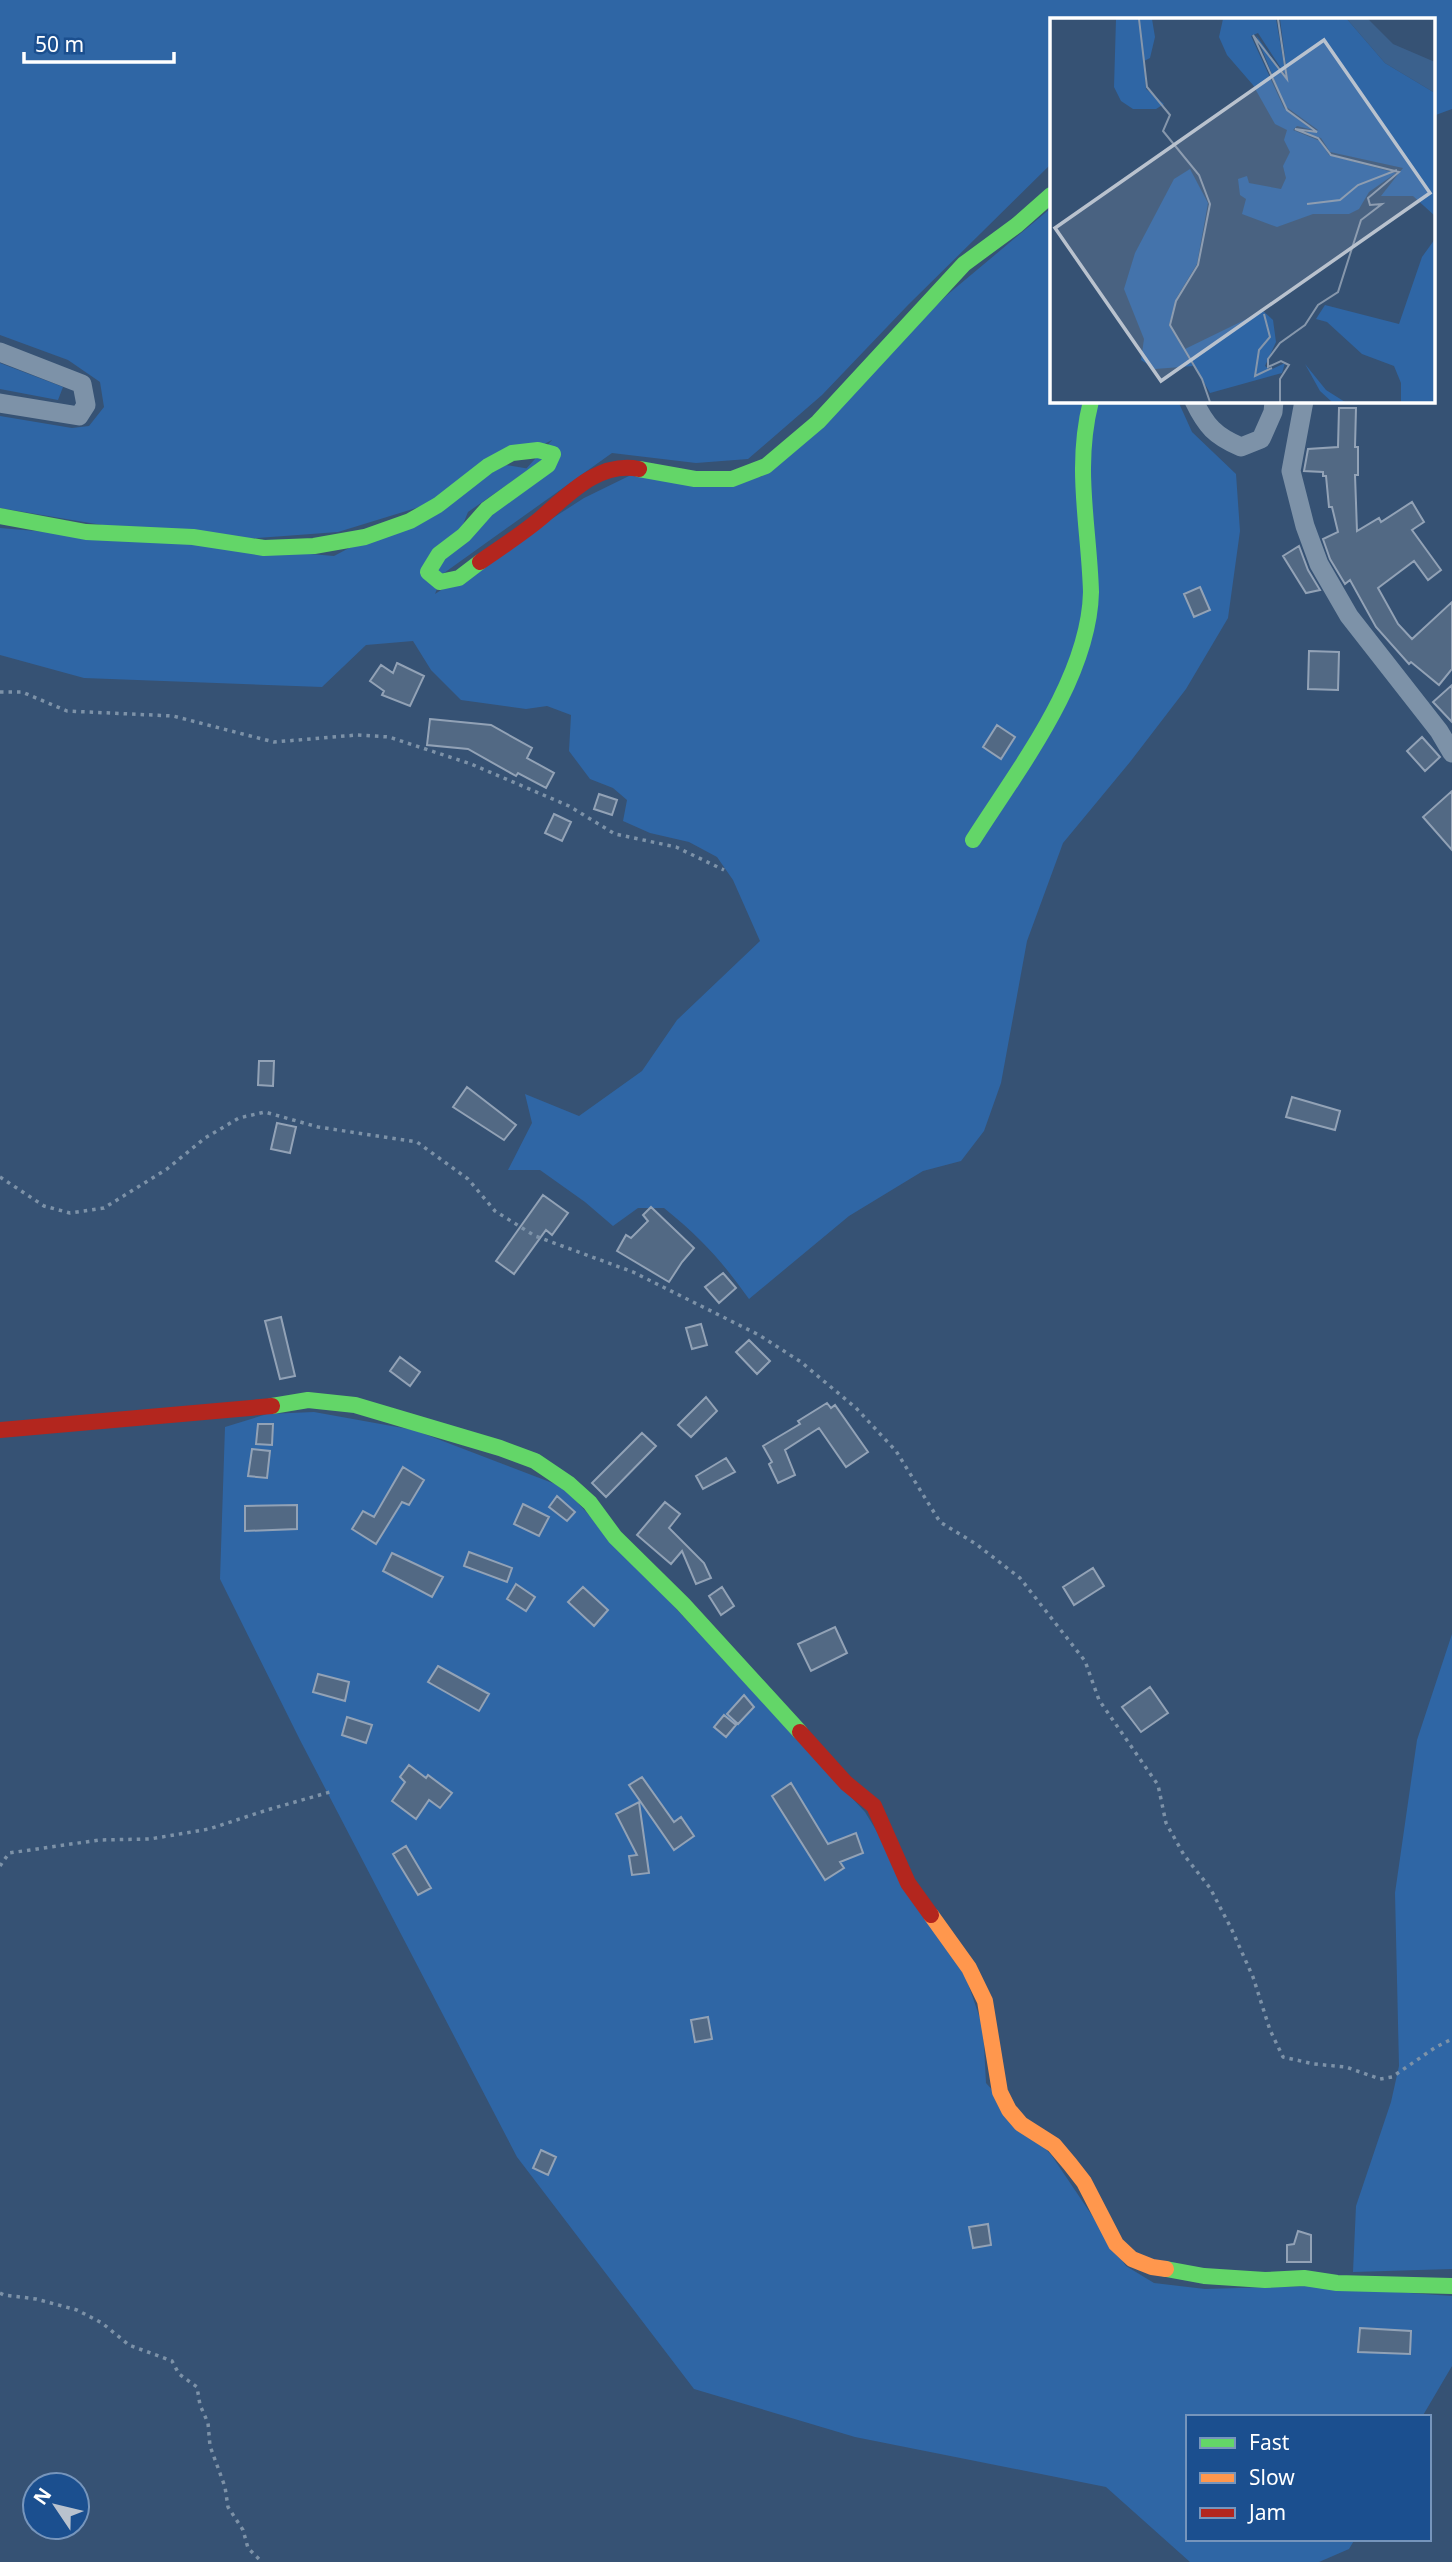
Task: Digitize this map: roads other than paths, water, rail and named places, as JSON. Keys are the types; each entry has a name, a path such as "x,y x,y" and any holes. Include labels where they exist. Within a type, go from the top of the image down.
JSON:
{"street":[{"path":"0,516 46,527 116,534 201,537 247,547 281,549 380,533 401,525 436,504 495,460 517,452 540,449 553,454 548,465 487,509 464,535 439,554 428,572 440,582 459,578 541,518 564,496 599,473 630,467 695,479 732,480 766,466 818,422 964,264 1017,225 1050,196"},
{"path":"0,352 82,384 86,405 79,416 0,403"},
{"path":"973,840 1046,722 1077,659 1090,611 1089,556 1080,467 1083,430 1091,402"},
{"path":"1194,402 1204,422 1221,439 1241,447 1261,439 1273,412 1274,402"},
{"path":"1304,402 1291,471 1304,526 1320,564 1349,616 1432,722 1452,753"},
{"path":"0,1430 264,1408 309,1400 355,1405 500,1447 535,1461 569,1484 590,1503 615,1537 683,1604 846,1783 874,1807 908,1884 970,1968 985,2001 1000,2092 1009,2110 1021,2124 1054,2145 1070,2164 1084,2182 1116,2244 1132,2259 1152,2267 1204,2276 1265,2280 1304,2278 1336,2283 1424,2287 1452,2286"}]}
